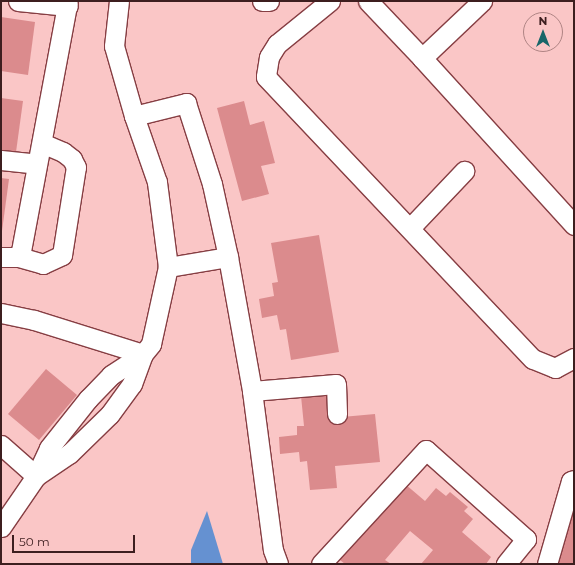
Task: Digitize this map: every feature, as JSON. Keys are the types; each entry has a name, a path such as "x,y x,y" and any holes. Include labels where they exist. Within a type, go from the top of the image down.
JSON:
{"street":[{"path":"18,1 68,3 42,143 10,257 43,264 62,255 76,167 72,159 63,152 42,143"},
{"path":"1,525 36,476 49,448 88,399 111,375 143,354 151,344 168,267 157,182 134,116 114,46 119,1"},
{"path":"262,1 268,1"},
{"path":"330,1 277,44 269,57 266,77 533,359 554,368 574,358"},
{"path":"368,1 574,225"},
{"path":"422,58 482,1"},
{"path":"134,116 186,103 212,184 228,257 252,391 273,550 278,564"},
{"path":"1,160 37,164"},
{"path":"410,228 464,171"},
{"path":"168,267 228,257"},
{"path":"1,313 34,320 143,354"},
{"path":"36,476 69,454 110,414 132,384 143,354"},
{"path":"252,391 336,384 337,414"},
{"path":"1,445 36,476"},
{"path":"321,564 426,450 526,539 506,564"},
{"path":"547,564 572,480 574,480"}],"water":[{"path":"207,511 223,564 191,564 191,550"}],"building":[{"path":"1,17 35,22 28,75 1,71"},
{"path":"1,98 23,101 16,152 1,150"},
{"path":"244,101 250,125 264,121 275,163 261,166 269,194 242,201 217,108"},
{"path":"1,178 9,179 2,231 1,230"},
{"path":"319,235 339,352 291,360 286,329 280,330 277,315 262,318 259,299 274,296 272,283 278,282 271,243"},
{"path":"46,369 77,395 39,440 8,414"},
{"path":"328,394 331,418 375,414 380,462 335,466 337,488 310,490 307,461 300,462 299,452 280,454 279,437 297,435 297,426 304,426 301,396"},
{"path":"405,484 425,501 436,488 446,496 450,492 468,507 464,511 473,519 462,532 491,557 486,564 421,564 433,550 410,531 385,560 391,564 345,564 340,560 365,530 351,518 363,503 378,515"},
{"path":"574,497 574,564 555,564"}]}
